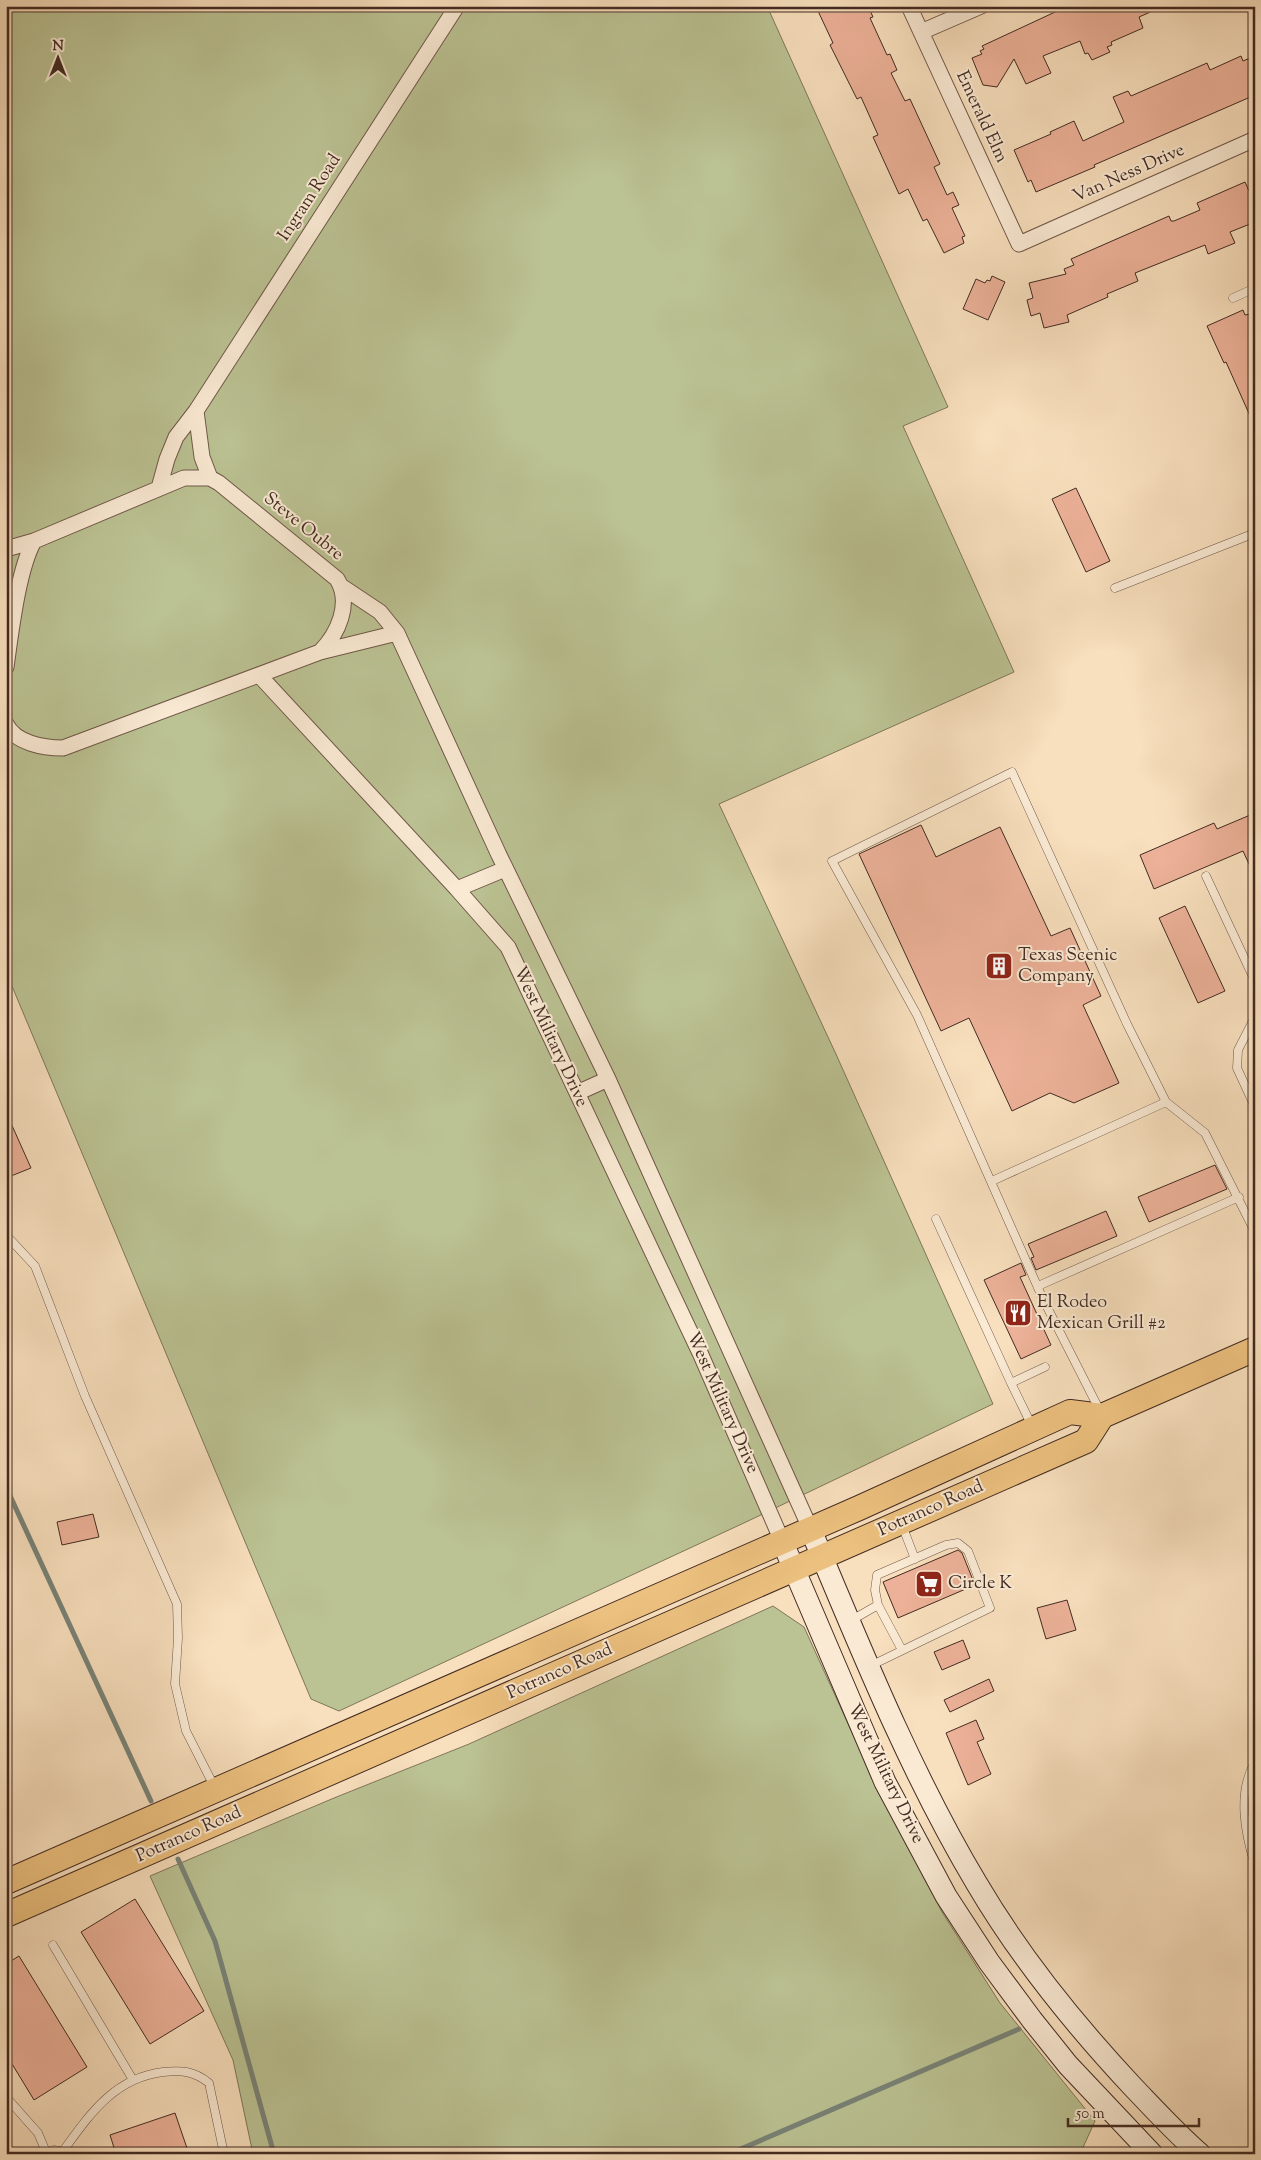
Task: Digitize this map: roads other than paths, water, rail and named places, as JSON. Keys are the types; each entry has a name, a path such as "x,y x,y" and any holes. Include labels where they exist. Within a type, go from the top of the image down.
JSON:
{"main road":[{"path":"1102,1416 1255,1349"},
{"name":"Potranco Road","path":"6,1882 782,1541 1070,1412 1102,1416 1086,1441 6,1914"},
{"name":"West Military Drive","path":"810,1528 918,1773 977,1884 1018,1946 1094,2046 1181,2138 1200,2154"},
{"name":"West Military Drive","path":"782,1541 885,1782 946,1896 989,1962 1032,2020 1068,2065 1152,2154"},
{"path":"1032,2020 1059,2000"}],"street":[{"name":"Ingram Road","path":"158,488 176,437 196,411 458,6"},
{"name":"Emerald Elm","path":"909,6 1018,244"},
{"path":"921,32 981,6"},
{"name":"Van Ness Drive","path":"1018,244 1255,139"},
{"path":"6,549 34,541 184,478 210,478 202,456 196,411"},
{"name":"Steve Oubre","path":"210,478 337,579 341,586 344,602 338,624 330,642 320,652"},
{"path":"6,666 13,589 34,541"},
{"name":"West Military Drive","path":"341,586 380,612 397,633 505,869 608,1079 810,1528"},
{"path":"6,724 10,732 22,739 45,748 63,748 320,652 397,633"},
{"name":"West Military Drive","path":"259,675 457,889 508,947 701,1355 782,1541"},
{"path":"457,889 505,869"},
{"path":"577,1093 608,1079"}],"lane":[{"path":"1233,298 1255,288"},
{"path":"1115,588 1255,533"},
{"path":"1102,1416 1038,1286 916,1015 832,861 1012,772 1127,1024 1166,1102 1205,1133 1255,1232"},
{"path":"1206,876 1255,981"},
{"path":"1255,1017 1238,1050 1237,1068 1255,1107"},
{"path":"992,1181 1166,1102"},
{"path":"1038,1286 1239,1197"},
{"path":"936,1218 1034,1429"},
{"path":"6,1235 35,1266 85,1396 177,1604 178,1638 175,1684 186,1731 216,1790"},
{"path":"1011,1383 1045,1367"},
{"path":"901,1522 914,1558"},
{"path":"870,1666 990,1608 968,1551 958,1543 946,1545 877,1575 875,1590 878,1605 902,1650"},
{"path":"850,1621 878,1605"},
{"path":"1255,1762 1246,1788 1244,1803 1246,1834 1255,1865"},
{"path":"53,1945 133,2080"},
{"path":"6,2097 38,2133 45,2153 67,2152 86,2120 114,2091 133,2080 152,2074 188,2071 209,2083 224,2154"},
{"path":"6,2150 11,2154"}],"waterway":[{"path":"6,1487 151,1801"},
{"path":"178,1859 215,1941 274,2154"},
{"path":"729,2154 1019,2029"}],"place":[{"name":"Texas Scenic Company","path":"999,966"},
{"name":"El Rodeo Mexican Grill #2","path":"1018,1313"},
{"name":"Circle K","path":"929,1584"}]}
